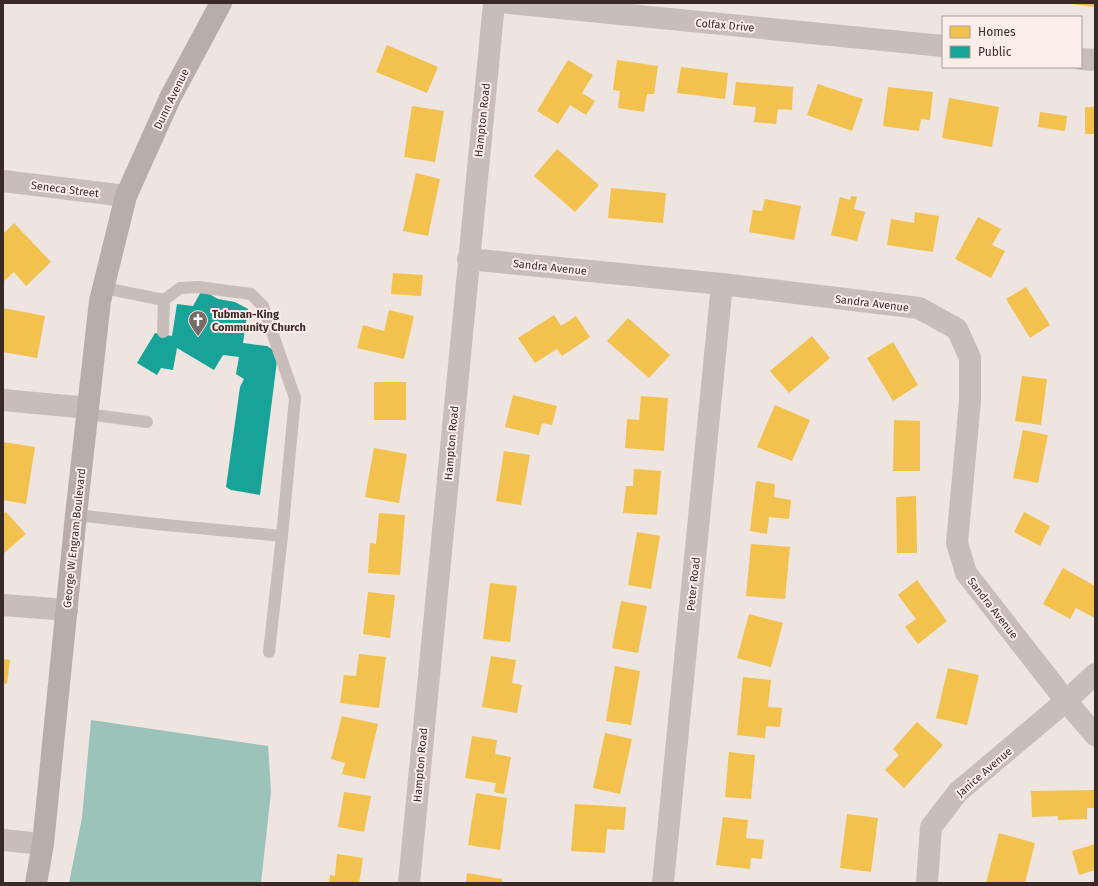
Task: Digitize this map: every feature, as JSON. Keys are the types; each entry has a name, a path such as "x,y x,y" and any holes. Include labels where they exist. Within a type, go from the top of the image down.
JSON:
{"main road":[{"name":"Dunn Avenue","path":"126,196 171,96 221,3"},
{"name":"George W Engram Boulevard","path":"36,883 43,844 66,610 100,301 126,196"}],"street":[{"name":"Hampton Road","path":"409,883 468,259 494,3"},
{"name":"Colfax Drive","path":"508,3 586,7 942,46"},
{"path":"1082,59 1095,60"},
{"name":"Seneca Street","path":"3,181 126,196"},
{"name":"Sandra Avenue","path":"468,259 722,284 919,308 957,329 970,358 970,401 957,543 966,573 1066,701 1095,735"},
{"name":"Peter Road","path":"663,883 722,284"},
{"path":"3,400 87,411"},
{"path":"3,605 66,610"},
{"name":"Janice Avenue","path":"927,883 931,827 958,792 1066,701 1095,674"},
{"path":"3,840 43,844"}],"lane":[{"path":"104,288 164,300 180,288 198,287 251,294 263,306 295,398 269,652"},
{"path":"164,300 164,332"},
{"path":"87,411 147,422"},
{"path":"76,515 282,536"}],"water":[{"path":"91,720 268,746 268,744 271,792 261,883 69,883 82,818"}],"building: Homes":[{"path":"1095,3 1095,7 1071,4"},
{"path":"387,45 438,67 427,93 376,72"},
{"path":"568,60 593,75 582,93 595,101 586,115 570,105 558,124 537,111"},
{"path":"617,60 658,66 654,94 647,94 644,112 618,108 620,91 613,90"},
{"path":"681,67 728,73 725,99 677,93"},
{"path":"736,82 793,87 792,110 778,109 776,124 754,122 756,107 733,105"},
{"path":"818,84 863,99 852,131 807,115"},
{"path":"888,87 933,92 930,120 921,119 919,131 883,126"},
{"path":"949,98 999,107 992,147 942,138"},
{"path":"412,106 444,111 435,162 404,157"},
{"path":"1085,107 1095,107 1095,134 1085,134"},
{"path":"1040,112 1067,116 1065,131 1038,127"},
{"path":"557,149 599,185 575,212 534,176"},
{"path":"416,173 440,179 428,236 403,231"},
{"path":"611,188 666,193 663,223 608,218"},
{"path":"851,196 857,197 854,209 865,212 857,241 831,235 840,197 850,200"},
{"path":"765,199 801,206 794,240 749,232 753,210 762,211"},
{"path":"915,212 939,216 933,252 887,245 891,219 914,223"},
{"path":"978,217 1001,229 992,245 1005,251 991,278 955,259"},
{"path":"14,223 51,262 26,286 14,272 4,281 3,279 3,234"},
{"path":"393,273 423,275 421,296 391,294"},
{"path":"1026,287 1050,325 1030,338 1006,299"},
{"path":"3,308 45,316 37,358 3,352"},
{"path":"389,310 414,316 404,359 357,348 363,325 384,331"},
{"path":"554,315 561,326 576,316 590,337 562,356 557,349 535,363 518,338"},
{"path":"628,318 670,355 649,378 607,341"},
{"path":"812,336 830,358 789,393 770,371"},
{"path":"893,342 918,385 893,401 867,358"},
{"path":"1022,376 1047,379 1041,425 1015,421"},
{"path":"374,382 406,382 406,420 374,420"},
{"path":"513,395 557,406 552,425 542,423 539,435 505,427"},
{"path":"641,396 668,398 664,451 625,448 627,419 639,420"},
{"path":"775,405 810,420 792,461 757,447"},
{"path":"894,420 920,421 920,471 893,471"},
{"path":"1023,430 1048,435 1038,483 1013,478"},
{"path":"3,442 35,447 26,504 3,500"},
{"path":"374,448 407,454 399,503 365,497"},
{"path":"504,451 530,455 521,505 496,501"},
{"path":"634,469 661,471 657,515 623,513 626,486 633,486"},
{"path":"756,481 775,484 774,497 791,500 789,519 769,517 767,534 750,531"},
{"path":"916,496 917,553 897,553 896,497"},
{"path":"6,512 26,534 3,554 3,514"},
{"path":"1024,512 1050,526 1040,546 1014,532"},
{"path":"379,513 405,515 400,575 368,573 370,543 376,544"},
{"path":"637,532 660,536 651,589 628,585"},
{"path":"751,544 790,547 785,599 746,596"},
{"path":"1063,568 1095,586 1095,618 1076,608 1070,619 1043,604"},
{"path":"917,580 947,621 918,644 905,627 916,619 898,595"},
{"path":"490,583 517,586 510,642 483,639"},
{"path":"368,592 395,595 390,638 363,634"},
{"path":"621,601 647,606 638,653 612,648"},
{"path":"749,614 783,623 771,667 737,658"},
{"path":"359,654 386,657 379,708 340,703 344,675 356,676"},
{"path":"491,656 516,660 512,683 522,685 517,713 482,707"},
{"path":"3,659 10,660 7,684 3,683"},
{"path":"615,666 640,671 631,725 606,721"},
{"path":"948,668 979,675 967,725 936,718"},
{"path":"743,677 771,680 768,707 782,708 780,727 766,726 765,738 737,735"},
{"path":"342,716 378,724 365,779 342,774 345,763 331,759"},
{"path":"917,722 943,745 904,788 885,770 899,755 893,749"},
{"path":"605,733 632,739 620,794 593,788"},
{"path":"472,736 497,740 495,754 511,757 504,794 494,792 496,783 465,778"},
{"path":"729,752 755,755 751,799 725,797"},
{"path":"1095,790 1095,808 1087,808 1087,819 1058,820 1058,816 1032,817 1031,791"},
{"path":"344,792 371,796 364,832 338,827"},
{"path":"476,793 507,798 500,850 468,845"},
{"path":"575,804 626,807 624,830 607,829 605,853 571,851"},
{"path":"847,814 878,818 871,872 840,868"},
{"path":"723,817 748,820 746,838 764,840 762,859 751,858 750,869 716,865"},
{"path":"999,833 1035,843 1025,883 986,883"},
{"path":"1095,844 1095,870 1079,875 1072,851"},
{"path":"337,854 363,858 359,883 329,883 330,875 335,876"},
{"path":"467,873 502,879 502,883 466,883"}],"building: Public":[{"path":"202,290 218,299 235,302 248,309 243,343 267,346 278,353 260,495 231,490 226,487 240,387 244,379 236,374 239,357 223,355 214,370 177,348 173,370 161,368 157,375 137,363 155,333 172,336 177,304 193,306"}],"place":[{"name":"Tubman-King Community Church","path":"198,337"}]}
